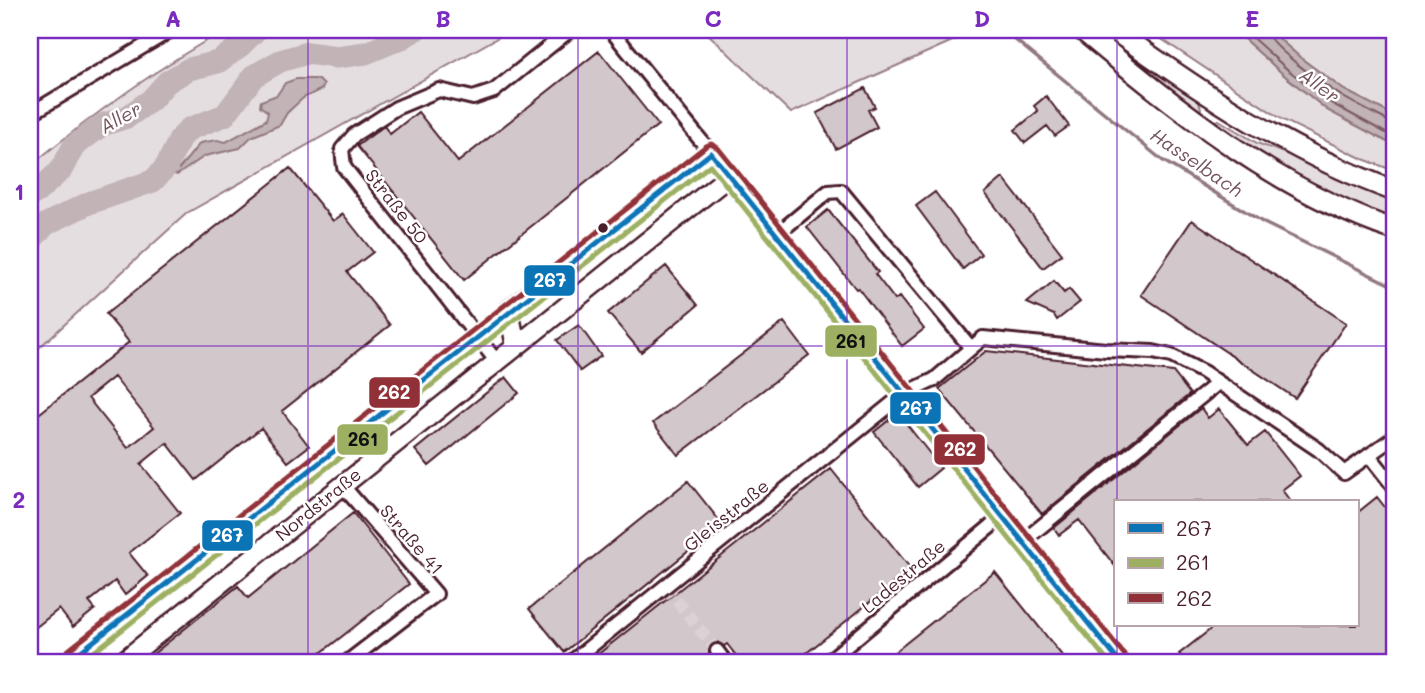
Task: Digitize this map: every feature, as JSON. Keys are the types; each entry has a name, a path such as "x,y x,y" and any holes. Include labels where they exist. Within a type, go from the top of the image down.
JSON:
{"main road":[{"path":"1082,30 1220,139 1276,174 1331,203 1395,230"},
{"path":"1114,30 1176,75 1263,129 1322,160 1395,191"}],"street":[{"path":"30,114 171,30"},
{"name":"Straße 50","path":"497,362 344,167 342,149 354,135 396,108 439,90 473,98 494,91 570,30"},
{"path":"611,30 1119,663"},
{"name":"Nordstraße","path":"66,663 509,310 711,153"},
{"name":"Nordstraße","path":"121,663 729,176"},
{"path":"776,235 828,192 841,191 971,348 983,338 1153,352 1171,356 1218,383 1319,450 1344,473 1395,437"},
{"path":"509,310 516,347"},
{"name":"Gleisstraße","path":"570,663 904,394 934,380 971,348"},
{"path":"1022,542 1218,383"},
{"path":"1369,456 1395,488"},
{"name":"Straße 41","path":"342,485 436,594 346,663"},
{"name":"Ladestraße","path":"826,663 1002,517"},
{"path":"717,652 726,663"}],"shaded area":[{"path":"225,30 511,30 187,213 30,356 30,166 124,94"},
{"path":"704,30 977,30 791,113"},
{"path":"1095,30 1099,30 1198,100 1201,108 1199,114"},
{"path":"1148,30 1234,30 1327,110 1395,146 1395,171 1363,159 1283,120"},
{"path":"1269,30 1395,30 1395,116 1344,90"},
{"path":"1219,120 1257,143 1395,200 1395,220 1335,195 1282,167 1213,123"}],"water":[{"path":"1234,30 1269,30 1344,90 1395,116 1395,146 1327,110"},
{"path":"296,79 318,79 324,85 322,89 303,98 287,113 280,125 251,137 240,148 205,156 177,175 166,167 179,169 200,143 217,140 226,142 266,120 268,112 260,106 261,101 277,95 285,83"}],"building":[{"path":"599,51 658,125 464,280 357,146 384,126 390,134 418,112 458,162"},
{"path":"865,88 875,107 868,110 877,127 836,149 817,113"},
{"path":"1046,96 1069,126 1055,136 1047,126 1025,143 1015,130 1038,111 1034,106"},
{"path":"290,168 333,221 343,214 373,252 347,272 390,325 282,411 309,446 288,462 261,428 196,480 167,443 141,464 180,513 129,553 148,576 125,595 115,581 89,602 95,609 73,627 59,609 30,632 30,421 129,342 106,314","holes":["114,377 154,427 128,448 88,398"]},
{"path":"1003,178 1062,254 1043,268 985,193"},
{"path":"935,192 981,254 963,269 916,206"},
{"path":"828,210 878,272 875,274 895,300 899,297 924,329 902,346 807,227"},
{"path":"1192,220 1346,323 1295,398 1141,295"},
{"path":"666,266 698,305 641,352 608,313"},
{"path":"1054,281 1064,293 1069,289 1080,302 1057,320 1054,315 1027,303"},
{"path":"784,322 809,355 678,455 653,423"},
{"path":"579,325 601,356 580,371 557,340"},
{"path":"986,351 1173,372 1190,394 1042,514 939,389"},
{"path":"506,377 519,393 429,466 415,450"},
{"path":"1201,408 1208,418 1219,409 1248,445 1265,432 1300,476 1282,490 1290,500 1114,500 1114,565 1079,520 1059,535 1054,528"},
{"path":"898,413 941,468 918,487 874,432"},
{"path":"831,469 911,569 794,663 742,663 727,644 724,646 717,642 709,648 709,658 713,663 587,663"},
{"path":"688,481 722,524 564,652 529,609"},
{"path":"1377,497 1395,520 1395,663 1187,663 1179,654 1215,626 1358,626 1358,512"},
{"path":"353,513 409,584 308,663 142,663 238,586 248,598"},
{"path":"995,572 1068,663 881,663"}],"waterway":[{"name":"Aller","path":"30,196 61,170 74,146 102,125 127,117 151,100 167,82 189,69 218,62 256,30"},
{"path":"30,241 46,224 89,203 153,181 166,167 180,139 189,129 225,115 254,76 280,61 307,53 337,57 366,53 415,30"},
{"name":"Hasselbach","path":"1003,30 1162,160 1264,223 1395,287"}],"tunnel":[{"path":"665,586 717,651"}],"transit line":[{"name":"262","path":"61,656 711,144 718,148 1127,658"},
{"name":"267","path":"711,153 1120,663"},
{"name":"267","path":"66,663 711,153"},
{"name":"261","path":"80,663 710,165 1109,663"}]}
